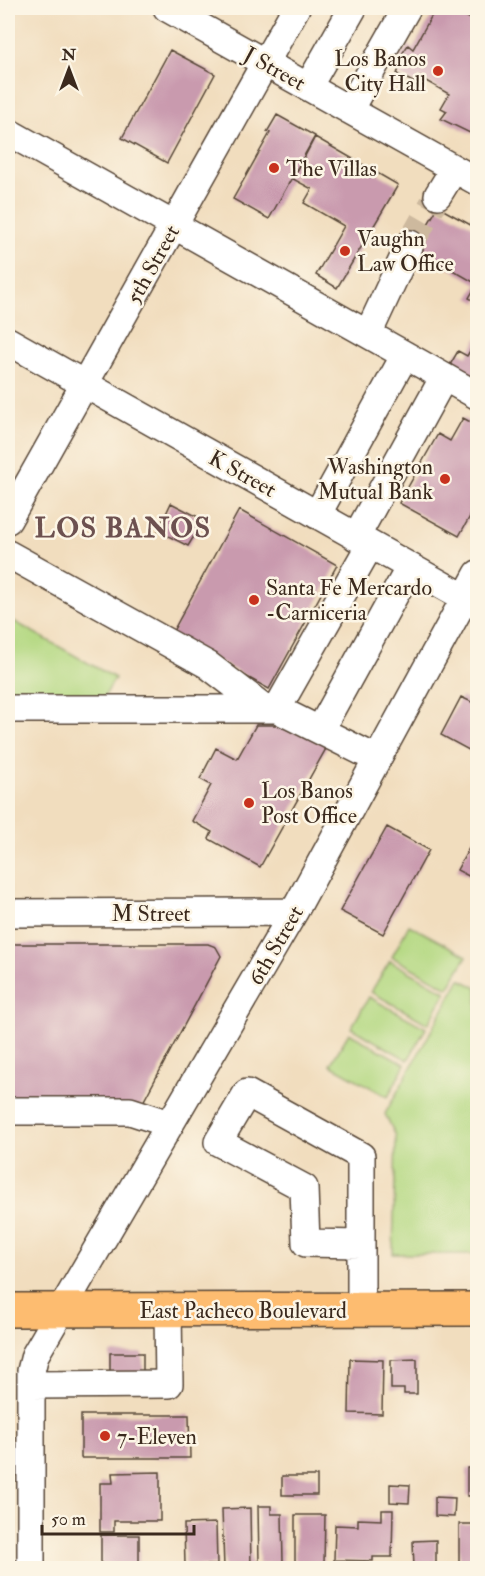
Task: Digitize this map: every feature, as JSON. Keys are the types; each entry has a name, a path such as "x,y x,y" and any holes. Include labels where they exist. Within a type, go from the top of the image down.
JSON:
{"highway":[{"name":"East Pacheco Boulevard","path":"8,1310 477,1309"}],"street":[{"name":"J Street","path":"167,8 349,110 470,173"},
{"name":"5th Street","path":"8,520 296,8"},
{"path":"308,87 353,8"},
{"path":"349,110 407,8"},
{"path":"8,132 477,396"},
{"path":"438,195 470,173"},
{"path":"368,334 411,244"},
{"name":"K Street","path":"8,341 470,601"},
{"path":"317,515 405,355"},
{"path":"270,708 363,541 444,377"},
{"path":"8,554 208,665 270,708 377,759"},
{"path":"320,730 410,567"},
{"name":"6th Street","path":"31,1569 31,1371 35,1355 294,912 377,759 470,601 477,574"},
{"path":"8,709 270,708"},
{"name":"M Street","path":"8,913 294,912"},
{"path":"361,1244 306,1243 304,1188 218,1142 247,1093 361,1156 361,1244 361,1309"},
{"path":"8,1111 130,1112 170,1124"},
{"path":"31,1385 169,1384 168,1310"}],"green space":[{"path":"8,618 115,678 103,699 8,701"},
{"path":"409,925 467,956 448,988 392,957"},
{"path":"390,961 446,992 428,1024 371,992"},
{"path":"460,979 477,988 477,1254 393,1254 396,1136 385,1114"},
{"path":"369,997 426,1028 408,1060 351,1028"},
{"path":"349,1033 405,1064 388,1097 330,1065"}],"building":[{"name":"Los Banos City Hall","path":"436,8 451,8 478,23 478,130 474,128 472,134 441,119 447,111 441,108 449,94 419,77 415,83 397,74 399,69 395,64 408,45 413,49"},
{"path":"170,50 215,74 167,163 122,138"},
{"name":"The Villas","path":"277,115 315,136 269,219 233,199 270,133 267,132"},
{"path":"315,137 398,185 337,288 316,275 344,226 304,203 312,189 293,179"},
{"path":"438,207 478,229 478,303 469,298 477,284 414,248"},
{"path":"478,337 478,387 447,370 458,351 467,356"},
{"name":"Washington Mutual Bank","path":"463,418 478,426 478,502 459,536 399,503 438,434 450,441"},
{"path":"171,503 204,520 188,546 158,531"},
{"name":"Santa Fe Mercardo -Carniceria","path":"239,510 337,565 269,689 171,635"},
{"path":"461,697 478,705 478,755 441,735"},
{"name":"Los Banos Post Office","path":"256,725 291,725 328,745 260,867 209,839 212,832 192,821 211,785 200,779 216,748 237,759"},
{"path":"387,827 429,850 383,934 340,911"},
{"path":"478,832 478,881 457,870"},
{"path":"8,944 208,944 216,947 221,956 141,1106 8,1106"},
{"path":"110,1353 143,1353 143,1373 110,1373"},
{"path":"350,1359 383,1360 382,1414 349,1413"},
{"path":"417,1359 417,1394 404,1394 404,1389 391,1389 391,1360"},
{"path":"81,1415 189,1415 190,1458 81,1458"},
{"path":"467,1468 478,1468 478,1496 467,1496"},
{"path":"160,1472 160,1521 114,1521 114,1532 100,1532 100,1483 113,1483 112,1473"},
{"path":"282,1476 317,1476 317,1495 282,1495"},
{"path":"390,1484 410,1485 409,1503 390,1502"},
{"path":"435,1497 455,1498 454,1517 435,1516"},
{"path":"258,1506 271,1506 271,1514 282,1514 283,1563 259,1564"},
{"path":"250,1508 251,1568 224,1568 222,1509"},
{"path":"382,1510 393,1510 392,1557 373,1557 373,1561 334,1560 335,1525 358,1526 358,1519 382,1520"},
{"path":"295,1515 325,1515 324,1564 295,1563"},
{"path":"216,1523 217,1565 185,1566 184,1524"},
{"path":"459,1524 478,1524 478,1568 459,1568"},
{"path":"101,1535 139,1535 139,1567 101,1567"},
{"path":"436,1540 436,1568 414,1568 413,1541"}],"tunnel":[{"path":"410,244 438,195"}],"place":[{"name":"Los Banos City Hall","path":"438,71"},
{"name":"The Villas","path":"274,168"},
{"name":"Vaughn Law Office","path":"345,251"},
{"name":"Washington Mutual Bank","path":"445,479"},
{"name":"Santa Fe Mercardo -Carniceria","path":"254,600"},
{"name":"Los Banos Post Office","path":"249,803"},
{"name":"7-Eleven","path":"105,1436"}],"district":[{"name":"LOS BANOS","path":"123,527"}]}
